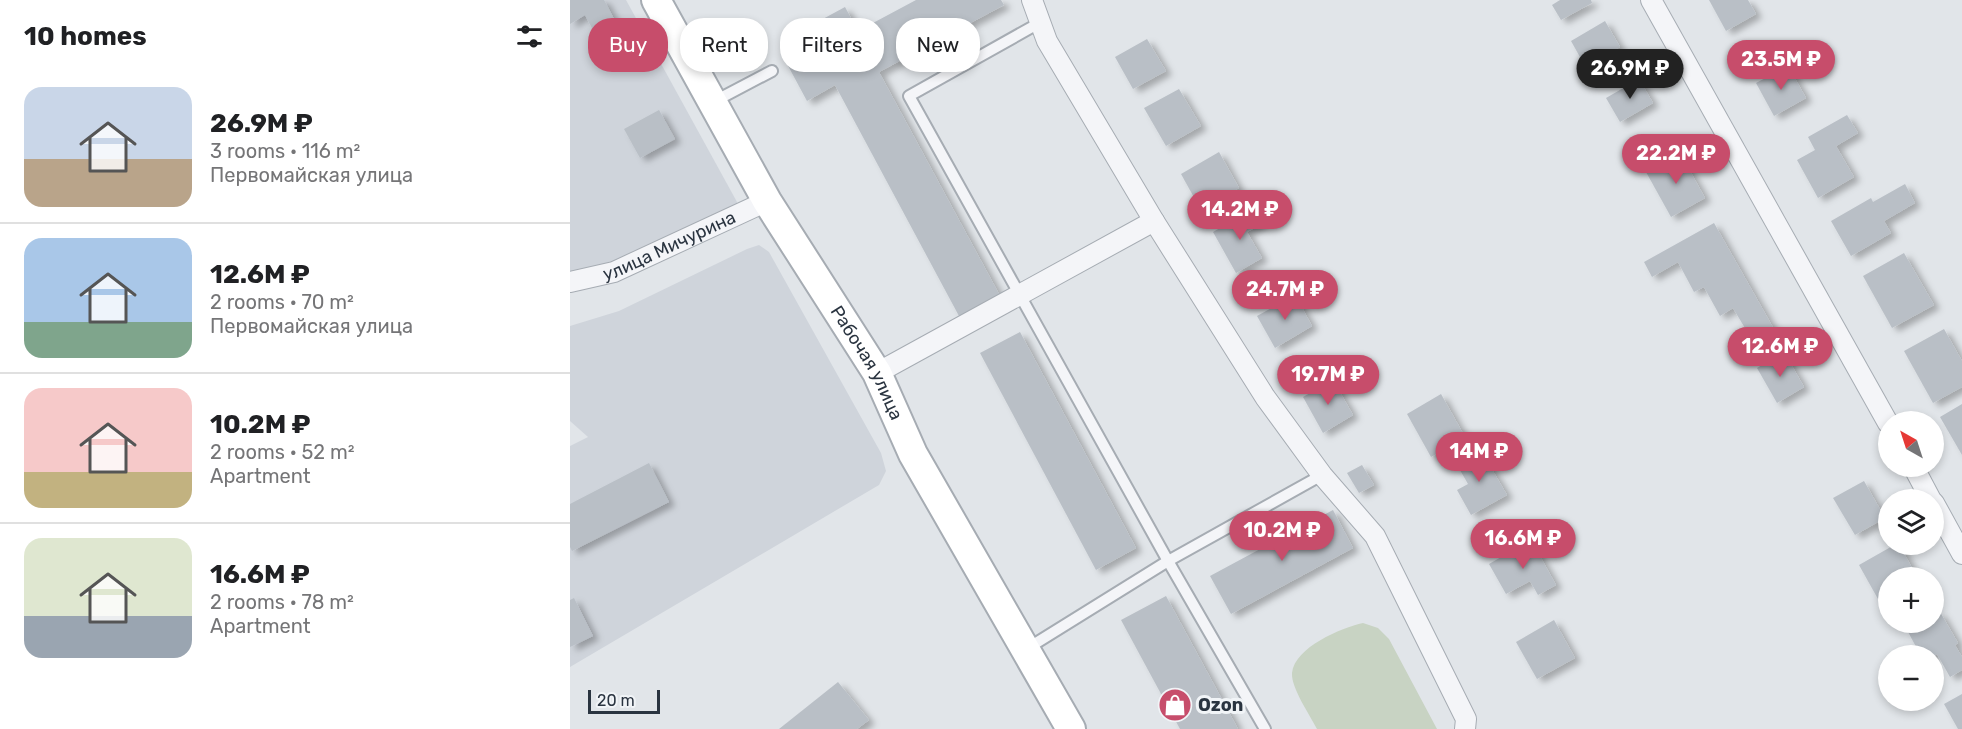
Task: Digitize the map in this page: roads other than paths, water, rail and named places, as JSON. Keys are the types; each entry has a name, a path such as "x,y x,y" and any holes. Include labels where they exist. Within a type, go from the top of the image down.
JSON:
{"street":[{"name":"Рабочая улица","path":"656,0 767,201 877,373 913,454 1071,729"},
{"path":"1032,0 1047,41 1154,221 1265,397 1322,475 1375,536 1466,719 1465,729"},
{"path":"1651,0 1881,411"},
{"name":"улица Мичурина","path":"570,282 614,272 767,201"},
{"path":"877,373 1154,221"},
{"path":"1944,522 1962,554"}],"lane":[{"path":"1041,22 909,96 1168,561 1265,729"},
{"path":"713,102 772,70"},
{"path":"1026,650 1168,561 1322,475"}],"place":[{"name":"Ozon","path":"1175,705"}]}
